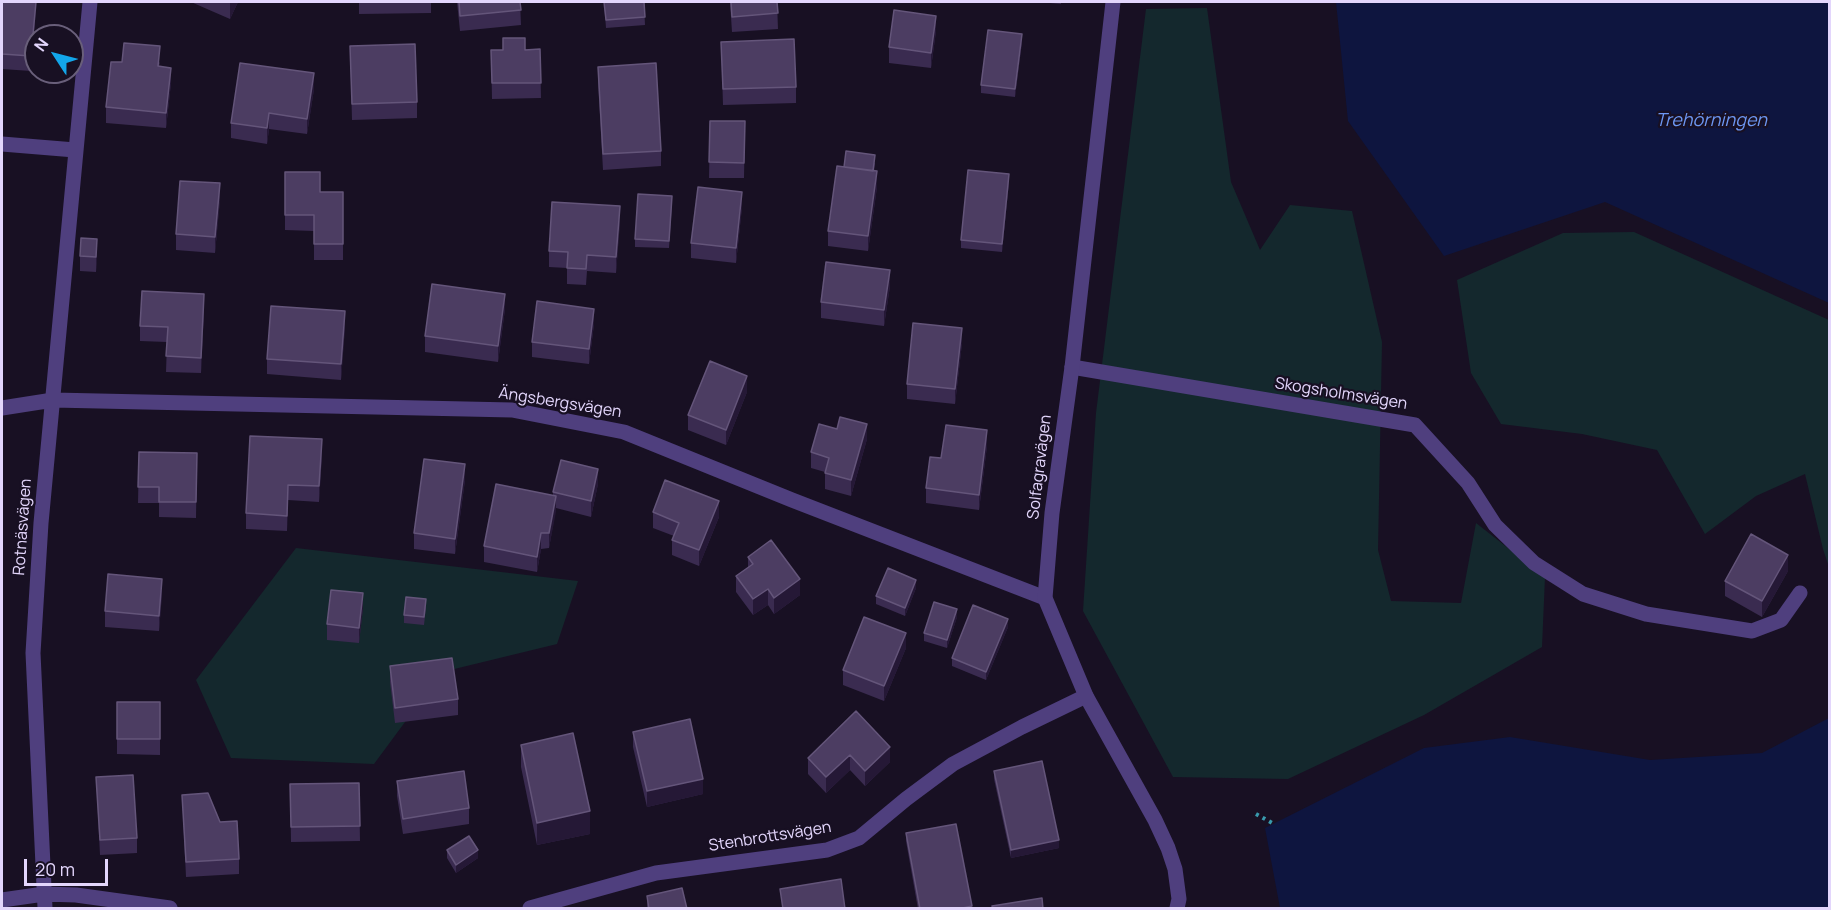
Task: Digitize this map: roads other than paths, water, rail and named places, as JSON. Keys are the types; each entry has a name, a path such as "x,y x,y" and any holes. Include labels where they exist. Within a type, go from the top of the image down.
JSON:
{"street":[{"name":"Rotnäsvägen","path":"44,901 33,652 41,523 90,2"},
{"name":"Solfagravägen","path":"1113,2 1072,367 1052,513 1045,598 1086,696 1155,820 1168,848 1179,899 1177,909"},
{"path":"2,144 75,150"},
{"name":"Skogsholmsvägen","path":"1072,367 1415,424 1468,483 1495,525 1534,563 1583,594 1646,614 1752,631 1781,620 1800,593"},
{"name":"Ängsbergsvägen","path":"2,408 53,400 512,410 624,432 1045,598"},
{"name":"Stenbrottsvägen","path":"530,909 656,873 827,850 859,838 953,764 1086,696"},
{"path":"2,900 44,901 76,895 170,909"}],"water":[{"name":"Trehörningen","path":"1336,2 1829,2 1829,303 1605,202 1444,256 1348,121"},
{"path":"1829,718 1829,908 1280,908 1265,828 1424,748 1510,737 1650,760 1762,753"}]}
